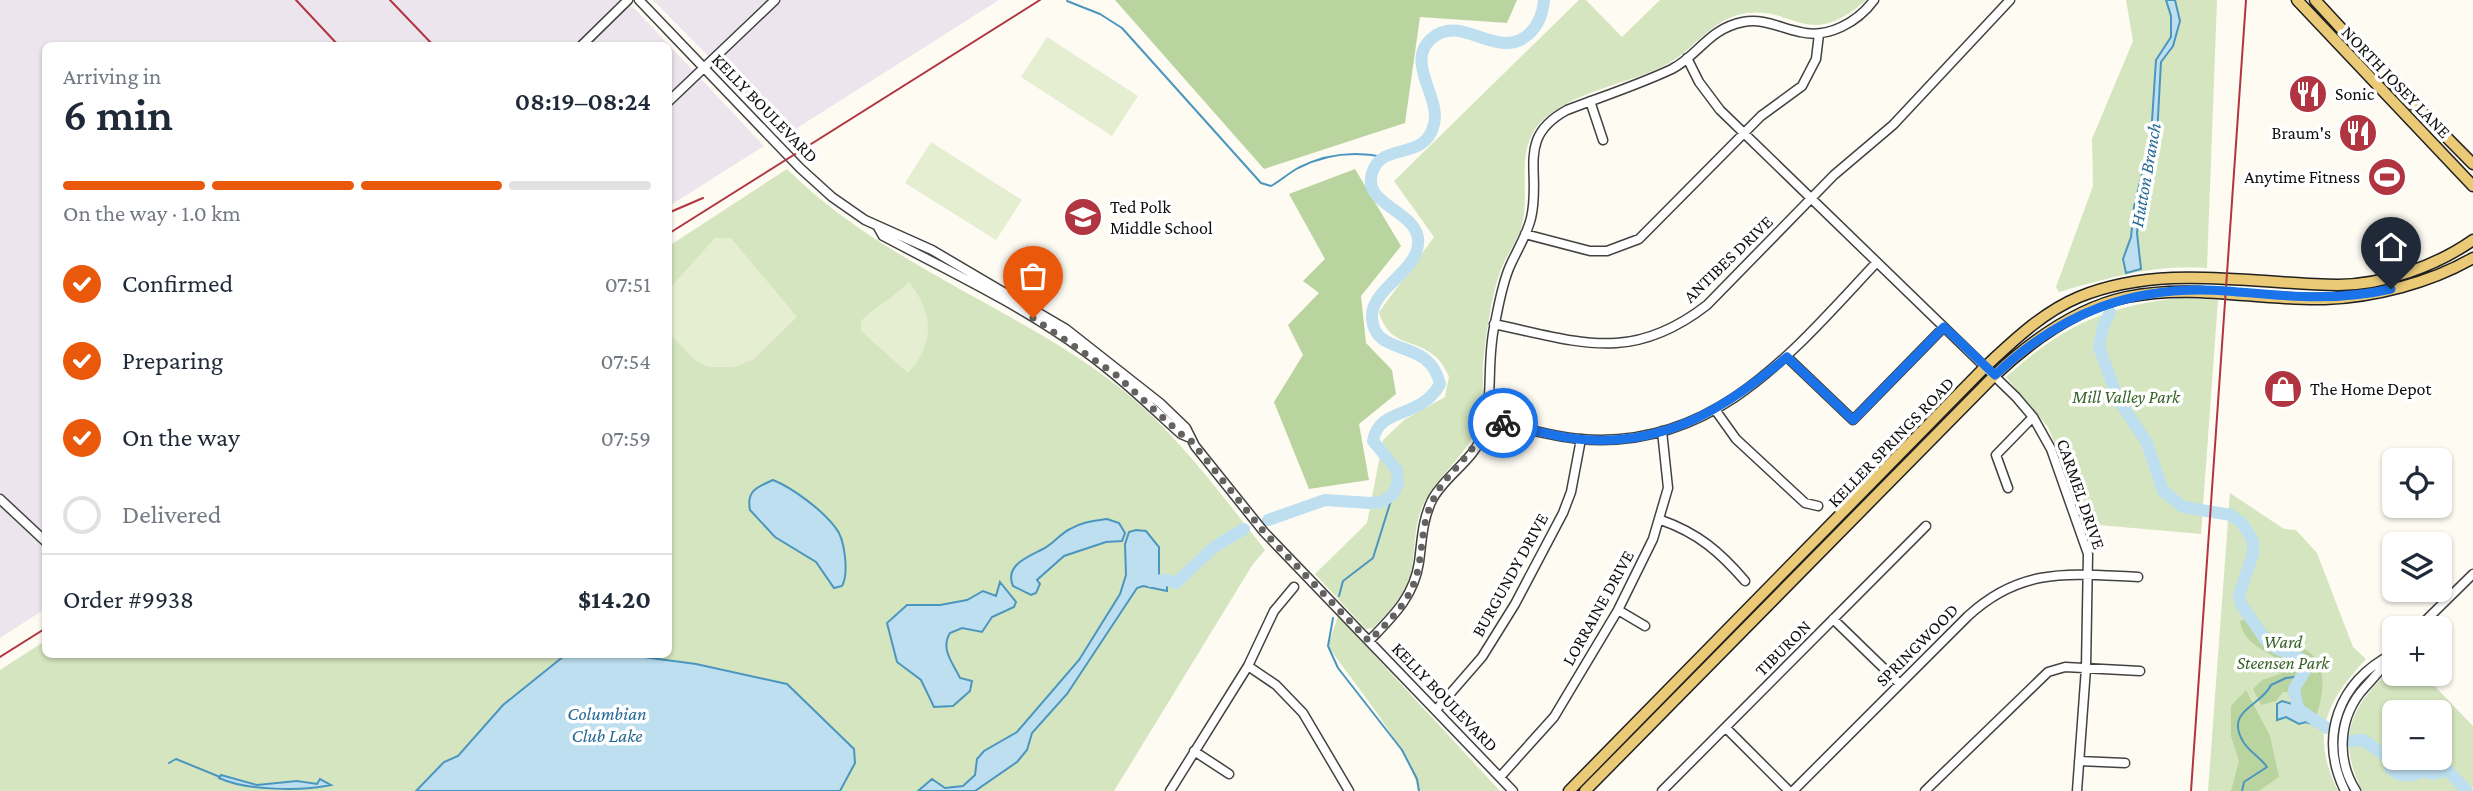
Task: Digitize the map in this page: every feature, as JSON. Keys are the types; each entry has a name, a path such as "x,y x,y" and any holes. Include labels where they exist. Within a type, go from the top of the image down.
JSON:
{"main road":[{"name":"NORTH JOSEY LANE","path":"2297,0 2473,186"},
{"path":"2306,0 2316,9 2318,3"},
{"name":"NORTH JOSEY LANE","path":"2318,3 2473,164"},
{"name":"KELLER SPRINGS ROAD","path":"1569,791 1986,367 2020,335 2060,306 2121,284 2157,278 2226,276 2339,285 2406,273 2473,240"},
{"name":"KELLER SPRINGS ROAD","path":"1585,791 1995,375 2031,343 2068,321 2125,298 2157,293 2225,291 2324,299 2365,295 2424,280 2473,258"},
{"path":"2255,295 2263,285 2288,281"},
{"path":"2060,306 2068,321"}],"street":[{"path":"585,42 628,0"},
{"name":"KELLY BOULEVARD","path":"639,0 817,184 878,227 886,227 932,250 1025,309 1107,367 1181,434 1188,437 1264,532 1513,791"},
{"path":"672,98 775,0"},
{"path":"1369,641 1407,598 1416,576 1426,515 1441,485 1477,447 1492,392 1491,343 1494,324 1506,278 1533,208 1532,160 1537,138 1551,119 1673,68 1717,32 1745,21 1760,20 1802,33 1819,34 1847,25 1866,11 1874,0"},
{"name":"ANTIBES DRIVE","path":"1494,324 1599,345 1637,341 1688,320 1707,305 1812,197 1893,125 2010,0"},
{"path":"1525,234 1590,251 1622,247 1654,227 1761,116 1807,79 1816,59 1819,34"},
{"name":"CARMEL DRIVE","path":"1687,58 1710,98 1995,375 2033,417 2045,436 2071,500 2088,554 2090,575 2087,668 2077,791"},
{"path":"1590,101 1603,140"},
{"path":"1486,419 1580,439 1605,440 1662,431 1716,411 1787,357 1878,262"},
{"path":"1787,357 1853,420 1944,327"},
{"path":"1716,411 1736,439 1805,503 1818,506"},
{"path":"2008,488 1996,455 2033,417"},
{"name":"LORRAINE DRIVE","path":"1500,777 1553,718 1618,610 1661,520 1668,488 1662,431"},
{"name":"BURGUNDY DRIVE","path":"1436,710 1482,657 1515,604 1563,513 1571,492 1580,439"},
{"path":"0,499 42,538"},
{"path":"1661,520 1689,530 1710,544 1745,581"},
{"name":"TIBURON","path":"1662,791 1926,526"},
{"path":"2430,616 2473,574"},
{"name":"SPRINGWOOD","path":"1791,791 1974,610 1996,593 2017,583 2045,576 2138,578"},
{"path":"1170,791 1248,666 1274,611 1294,587"},
{"path":"1618,610 1645,626"},
{"path":"1833,619 1900,684"},
{"path":"2345,791 2334,761 2334,726 2337,713 2353,684 2372,665 2382,659"},
{"path":"1248,666 1276,685 1303,713 1349,791"},
{"path":"1925,791 2040,676 2065,667 2140,671"},
{"path":"2356,791 2346,771 2343,755 2344,726 2353,703 2382,670"},
{"path":"1726,728 1791,791"},
{"path":"1194,751 1229,774"},
{"path":"2079,761 2125,763"}],"shaded area":[{"path":"0,0 623,0 666,42 42,42 42,611 0,638"},
{"path":"653,0 999,0 786,135"},
{"path":"672,48 764,146 672,204"}],"green space":[{"path":"1115,0 1517,0 1507,23 1420,17 1405,123 1264,169"},
{"path":"1579,0 1586,0 1622,37 1660,0 1866,0 1845,16 1828,23 1813,25 1773,14 1738,15 1718,24 1669,63 1560,107 1534,131 1526,153 1522,224 1502,267 1490,310 1483,364 1483,400 1477,428 1423,505 1411,572 1405,588 1379,622 1373,628 1366,629 1315,574 1367,523 1383,440 1404,420 1445,397 1449,376 1439,360 1429,351 1396,337 1389,331 1379,312 1434,237 1394,181"},
{"path":"2126,0 2217,0 2207,268 2150,270 2059,292 2056,287 2093,186 2092,139 2133,41"},
{"path":"1047,37 1138,96 1112,136 1021,77"},
{"path":"931,142 1022,200 996,240 905,183"},
{"path":"787,169 861,230 1027,326 1107,378 1152,416 1192,458 1265,550 1253,564 1114,791 0,791 0,670 42,643 42,658 672,658 672,244"},
{"path":"1355,169 1401,246 1361,296 1366,343 1392,370 1396,394 1359,424 1369,480 1309,489 1274,402 1303,355 1288,325 1319,293 1303,281 1325,259 1289,194"},
{"path":"715,238 731,238 797,317 754,359 735,367 709,367 697,362 672,336 672,286"},
{"path":"909,282 923,305 928,328 923,350 908,373 861,331 861,321"},
{"name":"Mill Valley Park","path":"2181,298 2218,300 2201,534 2087,524 2048,427 2006,377 2046,345 2086,321 2130,306"},
{"name":"Ward Steensen Park","path":"2230,493 2284,529 2296,530 2317,553 2353,647 2366,659 2341,690 2326,720 2325,752 2338,791 2208,791"},
{"path":"1338,616 1500,791 1418,791 1414,776 1394,739 1328,646"},
{"path":"2252,616 2276,639 2300,647 2315,657 2322,673 2322,691 2316,717 2313,719 2300,705 2297,692 2283,692 2276,701 2261,705 2253,689 2262,680 2280,674 2284,663 2246,636 2240,621"},
{"path":"2382,678 2382,686 2435,686 2448,700 2382,700 2382,770 2452,770 2452,704 2473,726 2473,787 2469,791 2362,791 2354,771 2349,737 2352,722 2367,694"},
{"path":"2246,690 2270,736 2279,777 2259,791 2231,791 2239,761 2231,736 2231,706"}],"water":[{"path":"2166,0 2175,0 2180,21 2173,46 2161,62 2157,135 2149,181 2139,211 2137,233 2141,269 2126,273 2123,259 2131,237 2134,207 2151,136 2156,60 2171,37 2171,16"},
{"path":"773,480 807,500 838,532 845,565 842,586 834,588 816,562 775,537 750,510 750,498 754,490"},
{"path":"1107,519 1119,523 1125,533 1122,541 1106,542 1064,556 1037,580 1040,584 1036,593 1031,595 1013,586 1012,572 1019,563 1074,527"},
{"path":"1146,531 1159,547 1159,577 1167,580 1167,591 1143,586 1137,588 1067,694 1032,733 1027,750 1017,762 975,791 918,791 932,779 945,788 963,786 975,775 977,759 984,751 1017,732 1079,660 1120,594 1126,575 1125,544 1129,532"},
{"path":"1000,582 1016,602 1014,607 992,617 982,632 962,628 950,633 947,639 949,656 960,678 972,681 970,691 953,706 934,707 921,680 897,662 887,623 907,605 940,605 967,600 983,591 996,596"},
{"name":"Columbian Club Lake","path":"562,658 651,658 696,664 787,684 854,749 855,763 840,791 416,791 444,762 458,756 503,705"},
{"path":"2296,694 2301,710 2318,720 2315,725 2306,722 2299,724 2286,717 2277,720 2277,704 2282,701 2292,704 2292,695"},
{"path":"221,775 257,785 297,781 317,784 320,779 331,785 290,789 259,788 219,778"}],"waterway":[{"path":"1268,520 1325,500 1382,502 1393,494 1398,483 1397,470 1373,441 1377,430 1383,422 1422,403 1440,384 1434,369 1425,359 1383,339 1376,331 1372,319 1378,298 1412,260 1417,250 1418,238 1407,219 1379,198 1373,190 1371,180 1374,168 1380,160 1415,147 1430,135 1435,114 1421,58 1431,39 1443,32 1455,31 1505,43 1518,41 1536,26 1542,14 1544,0"},
{"path":"1067,1 1100,14 1122,28 1261,183 1271,186 1298,168 1329,157 1351,154 1384,157"},
{"name":"Hutton Branch","path":"2110,312 2103,327 2099,347 2118,399 2147,443 2163,491 2183,507 2231,515 2242,523 2253,541 2253,554 2239,595 2241,604 2265,639 2276,648 2301,659 2306,669 2294,689 2298,709 2327,728"},
{"path":"1339,596 1343,581 1373,558 1393,494"},
{"path":"1151,581 1167,580 1176,583 1214,547 1244,529"},
{"path":"1333,618 1328,646 1338,668 1402,750 1417,779 1419,791"},
{"path":"2242,791 2244,782 2267,767 2244,743 2239,732 2238,723 2241,716 2271,685 2286,678 2303,676"},
{"name":"Hutton Branch","path":"2350,741 2363,740 2390,759 2390,768 2401,775 2423,771 2433,774 2447,770 2467,791"},
{"path":"169,763 176,759 220,777"}],"railway":[{"path":"296,0 335,42"},
{"path":"390,0 430,42"},
{"path":"672,231 1040,0"},
{"path":"2191,791 2246,0"},
{"path":"672,211 703,198"},
{"path":"0,657 42,631"}],"way so far":[{"path":"1033,318 1081,348 1115,374 1181,434 1188,437 1264,532 1369,641 1397,613 1407,598 1416,576 1422,527 1441,485 1477,447 1486,419 1503,423"}],"place":[{"name":"Sonic","path":"2308,94"},
{"name":"Braum's","path":"2358,133"},
{"name":"Anytime Fitness","path":"2387,177"},
{"name":"Ted Polk Middle School","path":"1083,217"},
{"name":"The Home Depot","path":"2283,389"}],"route":[{"path":"1503,423 1580,439 1637,437 1686,424 1716,411 1787,357 1844,415 1853,420 1944,327 1995,375 2031,343 2053,329 2095,308 2125,298 2157,293 2225,291 2324,299 2391,289"}]}
